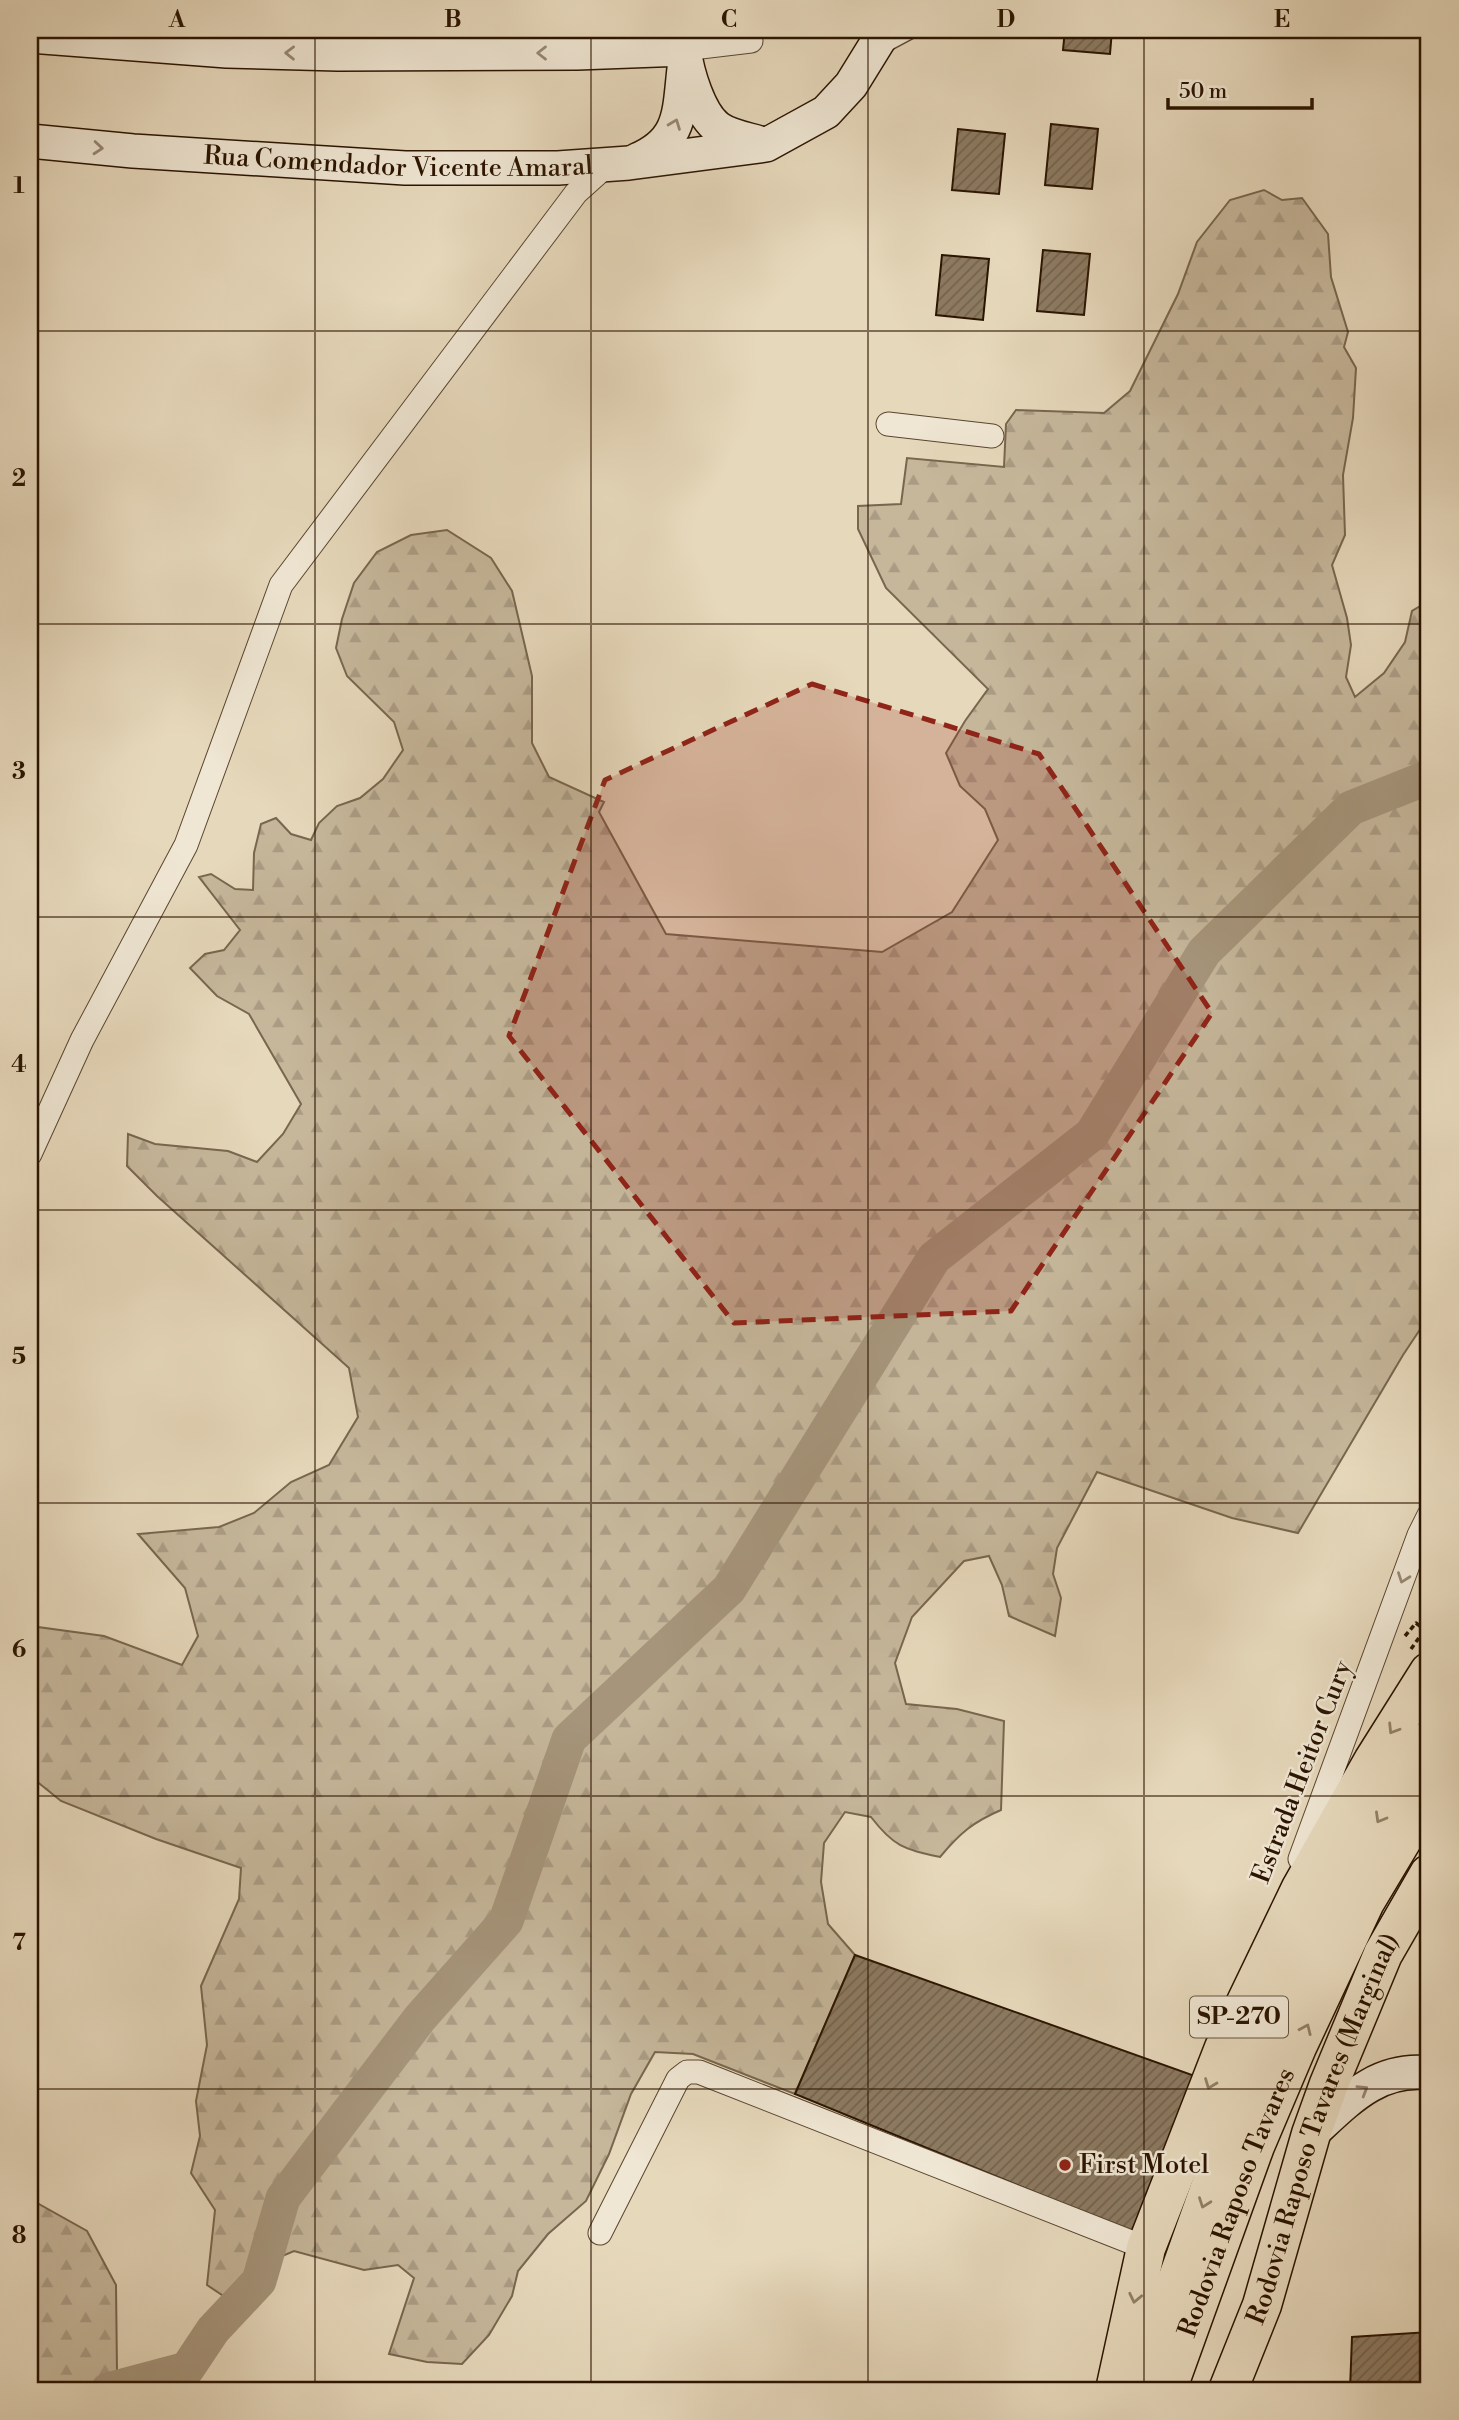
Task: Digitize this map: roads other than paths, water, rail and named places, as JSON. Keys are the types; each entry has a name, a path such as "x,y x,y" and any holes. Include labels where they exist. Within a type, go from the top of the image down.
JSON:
{"highway":[{"name":"SP-270","path":"1115,2390 1146,2248 1224,2048 1301,1888 1373,1760 1429,1672"},
{"name":"Rodovia Raposo Tavares","path":"1138,2390 1238,2109 1304,1958 1381,1815 1429,1740"},
{"name":"Rodovia Raposo Tavares","path":"1167,2390 1255,2146 1297,2047 1365,1902 1429,1795"},
{"name":"Rodovia Raposo Tavares (Marginal)","path":"1228,2390 1262,2305 1311,2134 1329,2084 1383,1954 1429,1874"}],"main road":[{"path":"30,36 227,51 339,42 410,52 577,53 677,47"},
{"name":"Rua Comendador Vicente Amaral","path":"30,141 133,151 405,168 558,168 617,165 766,145 826,112 851,85 878,42"},
{"path":"677,47 704,115 720,130 766,145"},
{"path":"617,165 663,146 673,133 681,102 677,47"},
{"path":"1311,2134 1356,2093 1388,2076 1411,2071 1429,2073"}],"street":[{"path":"386,30 410,52"},
{"path":"577,53 600,38 605,30"},
{"path":"677,47 751,41"},
{"path":"30,1154 82,1040 186,845 281,585 565,207 585,183 617,165"},
{"path":"558,168 567,188 565,207"},
{"path":"888,424 992,436"},
{"name":"Estrada Heitor Cury","path":"1224,2048 1305,1847 1419,1535 1429,1515"},
{"path":"600,2233 678,2079 687,2072 699,2072 1146,2248"}],"lane":[{"path":"878,42 915,30"}],"waterway":[{"path":"108,2390 187,2369 213,2330 259,2281 283,2198 420,2018 506,1921 569,1739 729,1589 934,1258 1092,1134 1204,952 1351,808 1429,777"}],"place":[{"name":"First Motel","path":"1065,2165"}]}
